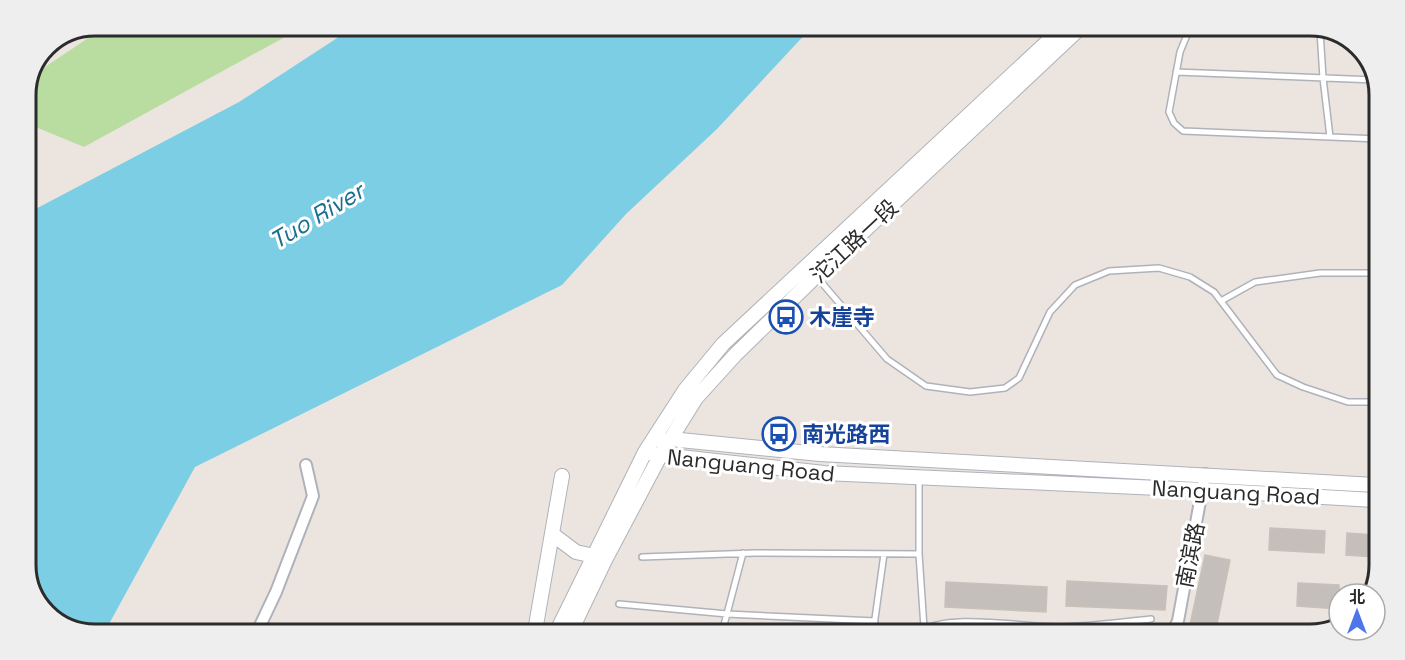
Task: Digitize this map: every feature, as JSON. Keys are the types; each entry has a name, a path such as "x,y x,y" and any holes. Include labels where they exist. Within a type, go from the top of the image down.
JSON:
{"street":[{"name":"沱江路一段","path":"574,624 660,456 696,398 812,270 1054,36"},
{"name":"沱江路一段","path":"560,624 645,453 685,390 723,344 812,270 1071,36"},
{"name":"Nanguang Road","path":"645,453 670,440 820,454 1369,485"},
{"name":"Nanguang Road","path":"645,453 824,473 1369,500"},
{"path":"261,624 276,592 313,496 306,465"},
{"name":"南滨路","path":"1176,624 1205,474"},
{"path":"536,624 562,476"},
{"path":"552,534 576,552 594,556"}],"lane":[{"path":"1187,36 1180,52 1169,112 1174,123 1183,131 1369,139"},
{"path":"1320,37 1330,137"},
{"path":"1176,72 1367,80"},
{"path":"812,270 887,359 926,386 970,392 1005,388 1019,378 1050,312 1076,285 1109,271 1159,268 1190,277 1214,292 1277,375 1303,387 1348,402 1369,402"},
{"path":"1221,301 1256,282 1320,273 1369,273"},
{"path":"920,477 919,554 924,624"},
{"path":"642,557 743,553 919,554"},
{"path":"724,624 743,553"},
{"path":"874,624 884,554"},
{"path":"619,604 727,614 875,621"},
{"path":"1096,624 1151,619"},
{"path":"945,624 956,622 999,624"}],"green space":[{"path":"91,36 287,36 84,147 36,127 36,91 42,69"}],"water":[{"name":"Tuo River","path":"340,36 803,36 717,129 626,214 562,285 195,467 109,624 83,623 72,620 48,601 40,588 36,569 36,209 239,102"}],"building":[{"path":"1270,528 1325,531 1324,553 1269,550"},
{"path":"1347,533 1369,535 1369,557 1346,555"},
{"path":"1205,555 1230,560 1217,624 1190,624"},
{"path":"1067,581 1167,586 1165,610 1066,606"},
{"path":"946,582 1047,587 1046,612 945,607"},
{"path":"1298,583 1327,584 1327,608 1297,606"}],"place":[{"name":"木崖寺","path":"786,317"},
{"name":"南光路西","path":"779,434"}]}
